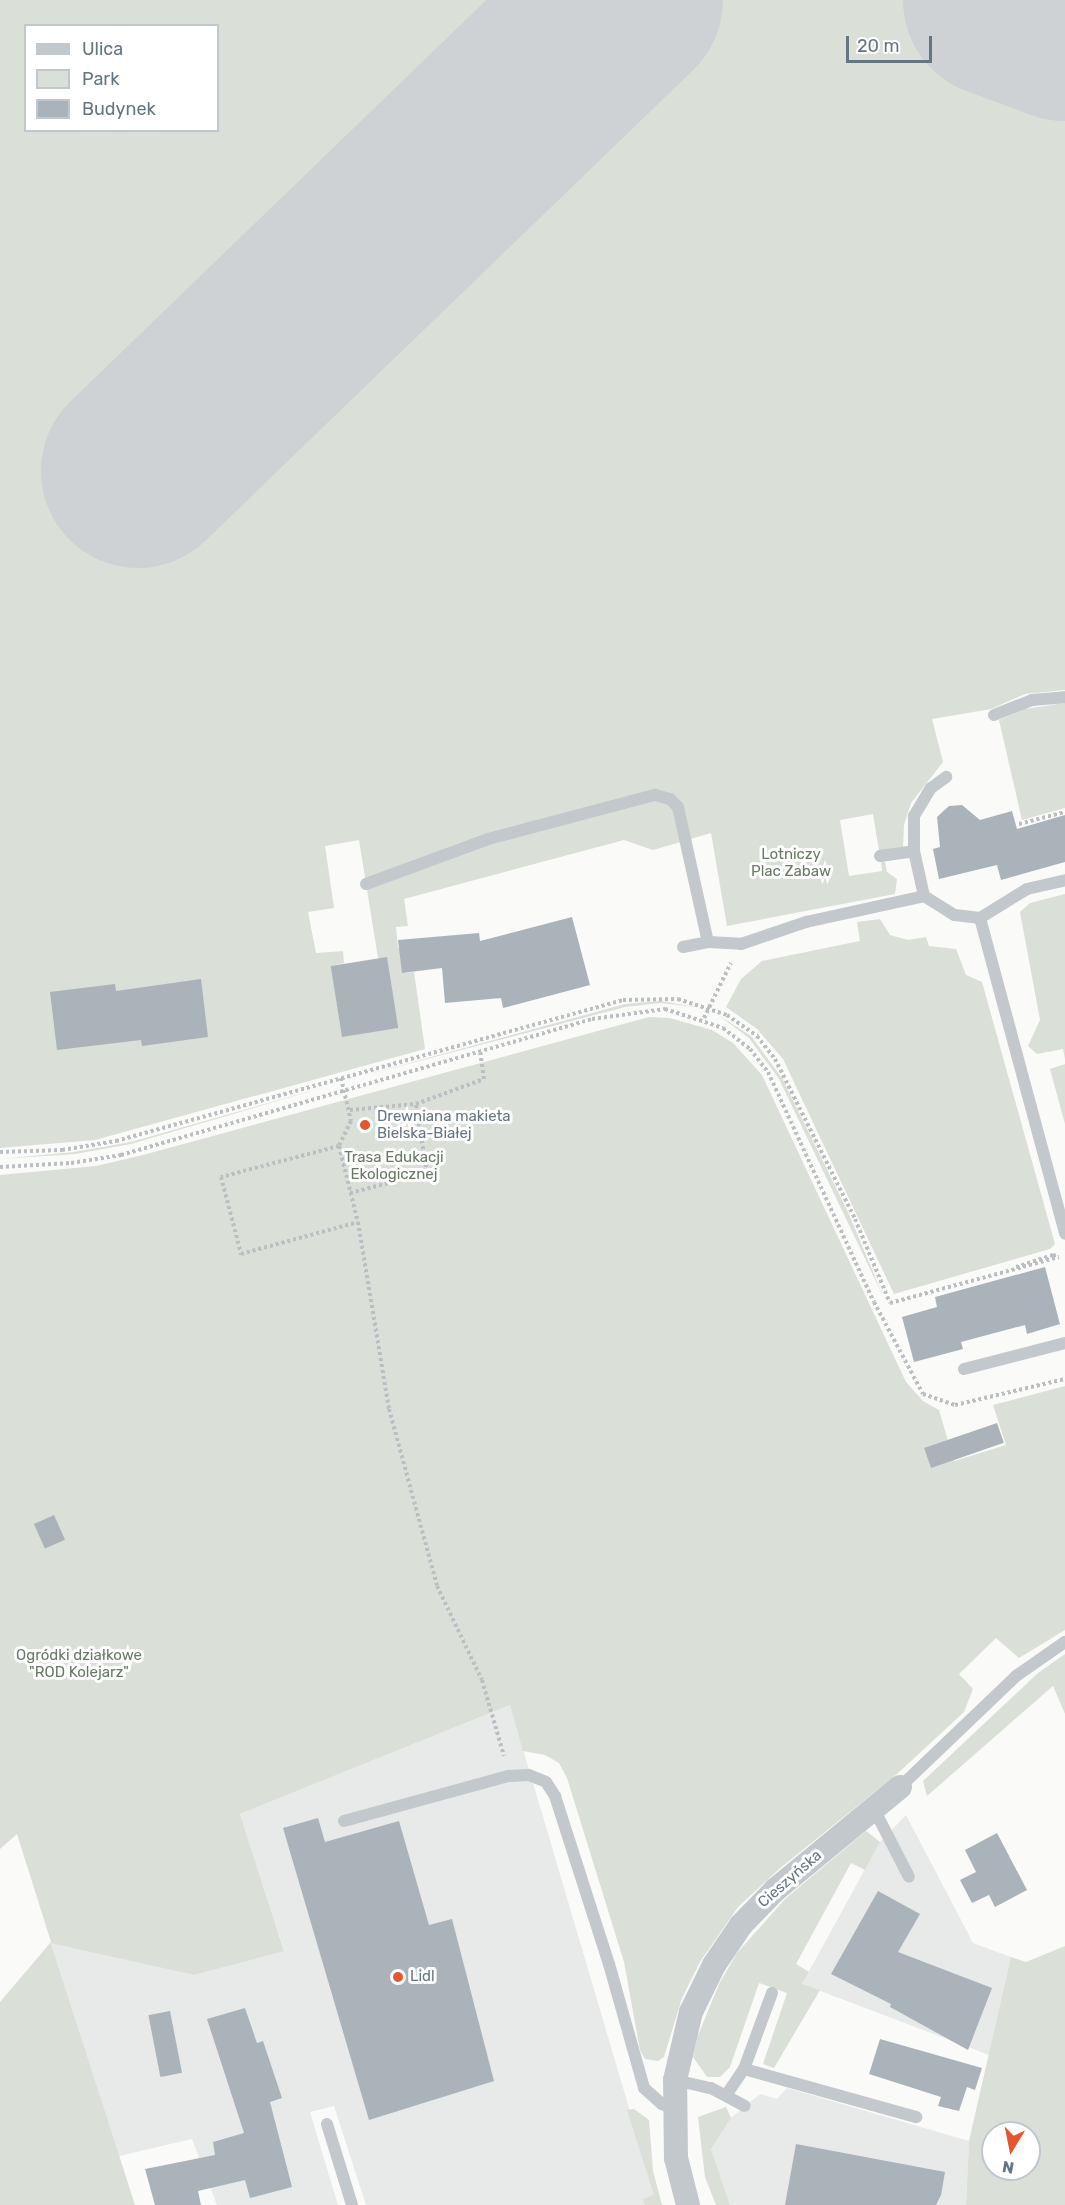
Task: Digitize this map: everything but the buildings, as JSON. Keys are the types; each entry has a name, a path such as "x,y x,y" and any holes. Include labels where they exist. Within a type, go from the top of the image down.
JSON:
{"street":[{"name":"Cieszyńska","path":"688,2205 676,2158 674,2109 675,2080 691,2012 729,1941 775,1890 900,1786"}],"lane":[{"path":"994,715 1032,700 1065,697"},
{"path":"924,896 914,851 914,816 931,788 946,777"},
{"path":"366,884 488,839 655,795 670,799 678,807 708,942"},
{"path":"880,856 914,851"},
{"path":"683,947 708,942 741,944 806,922 924,896 955,915 980,918 1028,890 1065,880"},
{"path":"980,918 1065,1234"},
{"path":"964,1369 1065,1344"},
{"name":"Cieszyńska","path":"900,1786 1016,1676 1065,1642"},
{"path":"344,1821 509,1776 529,1775 546,1782 555,1796 644,2088 651,2097 674,2109"},
{"path":"874,1809 909,1877"},
{"path":"727,2094 744,2068 772,1993"},
{"path":"744,2068 916,2117"},
{"path":"675,2080 727,2094 745,2106"},
{"path":"327,2124 352,2205"}],"path":[{"path":"1019,824 1065,812"},
{"path":"704,1018 741,944"},
{"path":"0,1152 62,1150 116,1141 623,1000 660,997 710,1006 758,1036 776,1059 843,1192 890,1302 1059,1257 1053,1255 1016,1268"},
{"path":"0,1167 96,1160 345,1093 480,1052 630,1011 665,1009 704,1018 739,1040 768,1072 879,1312 923,1394 940,1403 955,1405 1065,1378"},
{"path":"350,1110 416,1104 484,1079 480,1052"},
{"path":"341,1078 350,1110 350,1128 339,1146 221,1177 241,1254 358,1222"},
{"path":"350,1193 428,1173 416,1104"},
{"path":"339,1146 358,1222 389,1409 437,1586 482,1680 509,1776"}],"shaded area":[{"path":"510,1705 655,2196 644,2199 645,2205 366,2205 334,2106 310,2112 338,2205 217,2205 192,2139 119,2156 51,1942 194,1975 284,1950 240,1814"},
{"path":"906,1815 973,1943 1011,1957 989,2055 802,1984 880,1842"},
{"path":"787,2088 969,2141 966,2205 730,2205 711,2149 731,2118 760,2094 777,2099"}],"green space":[{"name":"Lotniczy Plac Zabaw","path":"0,0 1065,0 1065,690 1025,694 991,709 932,719 943,762 911,803 904,825 903,847 879,851 873,814 840,820 849,876 882,871 881,860 885,862 887,872 897,879 895,894 727,926 711,833 653,850 624,840 404,899 408,926 396,927 398,948 410,946 404,973 414,972 425,1049 95,1140 0,1148","holes":["359,840 378,958 398,1028 342,1036 331,966 344,963 343,951 316,953 308,912 334,908 325,846"]},
{"path":"1065,703 1065,808 1022,820 999,720 1025,709"},
{"path":"1065,894 1065,1059 1063,1049 1037,1054 1028,1046 1040,1020 1020,912 1030,903"},
{"path":"880,919 890,935 908,940 926,937 929,946 956,949 966,975 982,982 1055,1244 1050,1249 894,1294 783,1059 757,1029 726,1007 741,979 762,961 860,941 857,922"},
{"path":"660,1001 696,1007 660,1003 625,1007 362,1076 625,1004"},
{"path":"718,1015 751,1036 782,1078 848,1212 883,1296 779,1079 749,1038"},
{"path":"649,1017 670,1018 712,1030 733,1043 762,1075 906,1382 923,1401 939,1410 954,1461 1006,1445 993,1405 1065,1386 1065,1630 1019,1658 996,1638 959,1674 973,1689 964,1712 897,1774 779,1869 738,1907 700,1962 682,1998 664,2057 658,2061 645,2059 640,2050 624,1962 567,1778 559,1763 545,1755 523,1751 510,1705 240,1814 284,1951 194,1975 51,1943 135,2205 0,2205 0,2002 51,1942 17,1834 0,1849 0,1175 96,1166 143,1155"},
{"path":"1065,1064 1065,1124 1050,1069"},
{"path":"335,1084 131,1144 75,1154 0,1159 74,1152 131,1142"},
{"path":"1065,1654 1065,1714 1053,1686 927,1796 923,1781 1038,1673"},
{"path":"866,1831 880,1842 865,1870 851,1863 796,1964 809,1972 802,1984 820,1990 774,2068 763,2064 787,1993 759,1983 730,2067 720,2077 707,2077 693,2057 697,2038 719,1984 737,1953 785,1899"},
{"path":"1065,1946 1065,2205 966,2205 969,2141 1011,1957 1026,1962"},
{"path":"726,2107 731,2118 711,2149 730,2205 716,2205 705,2177 698,2117"},
{"path":"634,2109 649,2120 653,2171 662,2205 645,2205 643,2199 654,2195 627,2110"}],"runway":[{"path":"138,471 626,0"},
{"path":"1000,0 1065,24"}],"place":[{"name":"Drewniana makieta Bielska-Białej","path":"365,1125"},
{"name":"Lidl","path":"398,1977"}],"park label":[{"name":"Trasa Edukacji Ekologicznej","path":"394,1166"},
{"name":"Ogródki działkowe \"ROD Kolejarz\"","path":"79,1664"}]}
